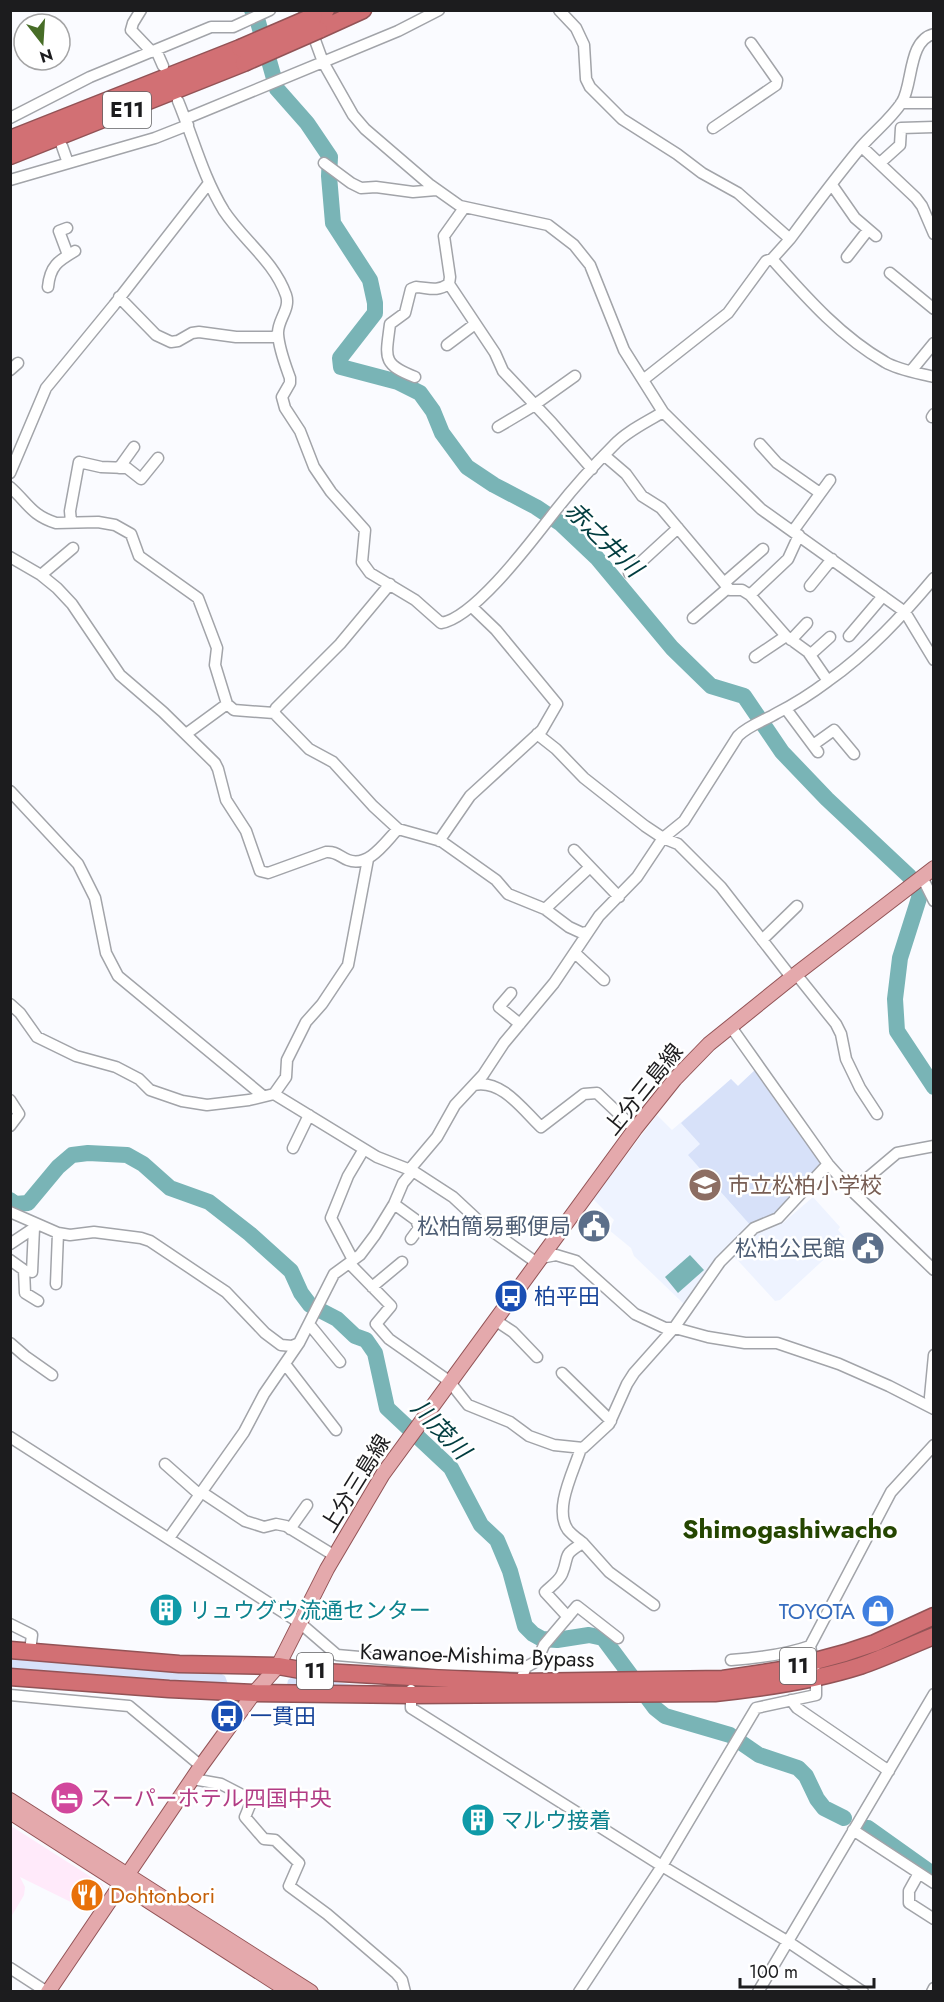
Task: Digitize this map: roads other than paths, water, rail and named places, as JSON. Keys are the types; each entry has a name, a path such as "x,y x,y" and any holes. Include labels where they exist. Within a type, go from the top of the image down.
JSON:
{"highway":[{"name":"E11","path":"10,156 242,56 316,17 363,10"},
{"name":"E11","path":"10,139 242,56"},
{"name":"Kawanoe-Mishima Bypass","path":"814,1670 874,1643 932,1621"},
{"name":"Kawanoe-Mishima Bypass","path":"10,1677 254,1693 411,1695 657,1688 859,1666 933,1636"},
{"name":"Kawanoe-Mishima Bypass","path":"10,1650 179,1664 278,1666 306,1671 411,1677 523,1674 622,1688"}],"main road":[{"name":"上分三島線","path":"47,1992 201,1766 254,1693 278,1666 334,1556 383,1474 635,1129 692,1061 794,976 928,872"},
{"path":"10,1800 290,1992"},
{"path":"10,1812 124,1877 311,1992"}],"street":[{"path":"141,10 131,30 154,51 163,66"},
{"path":"10,118 90,77 211,27 233,27 270,10"},
{"path":"10,180 155,138 262,87 398,31 439,10"},
{"path":"559,10 576,28 584,45 586,79 590,87 622,119 702,173 738,193 790,239"},
{"path":"316,17 323,62 353,115 365,129 436,190 464,208 548,225 574,244 590,265 624,350 663,412 761,509 905,612 933,660"},
{"path":"643,380 728,314 766,261 772,259 790,239 862,147 901,103 907,92 917,48 928,43 928,36 933,34"},
{"path":"713,128 776,85 777,80 752,43"},
{"path":"47,100 50,112"},
{"path":"178,101 210,183 225,211 265,258 286,294 287,308 279,324 278,334 290,378 290,383 282,397 285,408 300,431 315,467 331,492 365,530 362,562 370,573 415,600 441,623 451,622 472,607 509,570 556,510 621,438 663,412"},
{"path":"901,103 933,103"},
{"path":"880,163 900,145 901,128 933,127"},
{"path":"62,146 68,163"},
{"path":"862,147 916,198 922,206 933,234"},
{"path":"324,163 361,188 376,187 413,192 436,190"},
{"path":"10,473 13,457 46,388 210,183"},
{"path":"832,185 855,218 872,233 847,257"},
{"path":"464,208 444,236 449,284 495,353 503,371 592,469"},
{"path":"48,287 49,273 72,253 59,231 67,228"},
{"path":"772,259 814,307 886,363 933,377"},
{"path":"890,273 933,309"},
{"path":"415,377 392,366 386,354 390,324 405,313 411,289 416,286 433,291 449,284"},
{"path":"119,297 156,334 171,342 199,332 236,337 273,337 278,334"},
{"path":"447,345 475,324"},
{"path":"911,371 933,343"},
{"path":"498,427 575,376"},
{"path":"760,444 777,463 820,494"},
{"path":"119,468 134,447"},
{"path":"604,456 626,474 642,496 661,508 730,590 742,590 750,595 789,638 810,655 828,681"},
{"path":"71,522 70,511 80,462 127,468 141,479 158,458"},
{"path":"750,595 788,559 796,533 831,480"},
{"path":"10,487 39,516 56,522 98,522 115,525 124,530 133,537 139,556 195,595 217,648 215,665 227,704 234,710 274,713 309,749 333,762 398,829 439,841 496,880 508,894 545,909 569,927 582,933 587,932"},
{"path":"629,573 678,528"},
{"path":"41,575 73,548"},
{"path":"693,618 763,549"},
{"path":"10,557 41,575 72,604 120,675 186,734 218,767 226,800 246,831 260,871 268,873 326,852 335,853 352,861 368,859"},
{"path":"810,586 832,559"},
{"path":"169,1538 244,1432 264,1394 299,1343 334,1274 351,1261 375,1235 411,1170 437,1137 455,1105 474,1085 554,983 599,916 637,877 663,838 684,822 738,736 750,726 786,709 867,651 905,612 933,578"},
{"path":"274,713 276,708 340,644 390,584"},
{"path":"849,636 883,596"},
{"path":"439,841 470,796 537,734 556,704 496,630 472,607"},
{"path":"755,657 789,638 807,623"},
{"path":"810,655 830,637"},
{"path":"186,734 227,704"},
{"path":"786,709 815,748 834,730 854,754"},
{"path":"537,734 556,749 584,778 663,838 678,844 721,887 762,940 836,1024 846,1059 860,1088 878,1114"},
{"path":"10,791 78,864 95,898 106,953 118,976 262,1095"},
{"path":"274,1094 286,1077 287,1060 306,1022 322,1004 348,964 368,859 398,829"},
{"path":"574,850 619,897"},
{"path":"545,909 590,867"},
{"path":"928,872 933,901"},
{"path":"762,940 790,918 797,906"},
{"path":"575,954 604,980"},
{"path":"511,993 500,1007 520,1024"},
{"path":"10,1004 20,1013 37,1037 76,1056 116,1067 139,1079 150,1090 183,1101 207,1105 249,1100 262,1095 274,1094 376,1157 411,1170 453,1197 482,1224 539,1260 556,1255 576,1261 635,1314 665,1328 745,1343 777,1343 849,1369 889,1386 933,1409"},
{"path":"731,1027 828,1164 852,1191 933,1270"},
{"path":"474,1085 483,1083 501,1089 541,1127 584,1094 597,1093 635,1129"},
{"path":"10,1100 19,1114 10,1126"},
{"path":"293,1148 309,1115"},
{"path":"852,1191 897,1153 933,1146"},
{"path":"364,1149 348,1176 340,1201 331,1218 351,1261 391,1306 376,1324 379,1329 389,1339 450,1381 468,1405 510,1422 529,1436 554,1445 581,1448"},
{"path":"654,1605 609,1572 568,1530 564,1517 566,1489 581,1448 611,1421 634,1373 674,1328 720,1262 754,1228 783,1214 828,1164"},
{"path":"394,1204 416,1220 419,1228 411,1239"},
{"path":"10,1212 37,1226 58,1233 70,1235 94,1232 150,1241 226,1292 265,1333 281,1344 292,1346 299,1343"},
{"path":"10,1244 37,1226"},
{"path":"32,1272 37,1226"},
{"path":"56,1284 58,1233"},
{"path":"10,1260 24,1270 25,1293 38,1301"},
{"path":"372,1287 402,1262"},
{"path":"495,1320 513,1332 537,1357"},
{"path":"309,1324 340,1362"},
{"path":"10,1343 52,1375"},
{"path":"933,1355 930,1397 933,1409"},
{"path":"285,1364 336,1430"},
{"path":"562,1373 611,1421"},
{"path":"10,1437 300,1623 337,1655 523,1674 537,1660 544,1646 578,1606 618,1638"},
{"path":"579,1992 662,1866 756,1708 816,1695 810,1646 891,1492 933,1445"},
{"path":"165,1464 202,1494 245,1521 264,1527 276,1524 290,1529 334,1556"},
{"path":"290,1529 307,1505"},
{"path":"568,1617 545,1592 562,1576 569,1553 583,1543"},
{"path":"10,1624 32,1635 30,1651"},
{"path":"731,1660 759,1658 810,1646"},
{"path":"411,1677 411,1708 662,1866 787,1941 863,1992"},
{"path":"10,1695 129,1706 201,1766"},
{"path":"758,1992 933,1699"},
{"path":"791,1700 797,1708 889,1771"},
{"path":"193,1779 221,1784 252,1800 245,1816 264,1839 275,1840 299,1863 289,1886 327,1914 396,1973 402,1980 405,1992"},
{"path":"853,1830 933,1883"},
{"path":"919,1873 909,1891 909,1903 933,1918"},
{"path":"10,1968 47,1992"}],"waterway":[{"name":"赤之井川","path":"252,10 258,22 277,89 307,123 330,157 329,176 333,223 370,280 375,313 340,358 341,367 398,382 420,393 433,411 442,433 467,467 560,523 597,558 672,648 711,686 744,696 782,752 827,799 909,876 920,895 900,958 895,999 897,1031 934,1087"},
{"name":"川茂川","path":"10,1200 15,1204 28,1203 58,1167 72,1155 88,1153 127,1155 143,1164 170,1188 209,1202 250,1234 291,1271 301,1293 310,1305 337,1319 355,1336 366,1340 375,1353 387,1408 451,1468 481,1525 497,1540 510,1571 525,1626 533,1634 542,1639 557,1640 589,1635 603,1638 655,1708 665,1716 730,1735 759,1755 798,1768 806,1776 824,1808 844,1818"},
{"name":"川茂川","path":"868,1828 934,1875"}],"place":[{"name":"市立松柏小学校","path":"705,1185"},
{"name":"松柏簡易郵便局","path":"594,1226"},
{"name":"松柏公民館","path":"868,1248"},
{"name":"柏平田","path":"511,1296"},
{"name":"リュウグウ流通センター","path":"166,1610"},
{"name":"TOYOTA","path":"878,1611"},
{"name":"一貫田","path":"227,1716"},
{"name":"スーパーホテル四国中央","path":"67,1798"},
{"name":"マルウ接着","path":"478,1820"},
{"name":"Dohtonbori","path":"87,1895"}],"district":[{"name":"Shimogashiwacho","path":"790,1529"}]}
